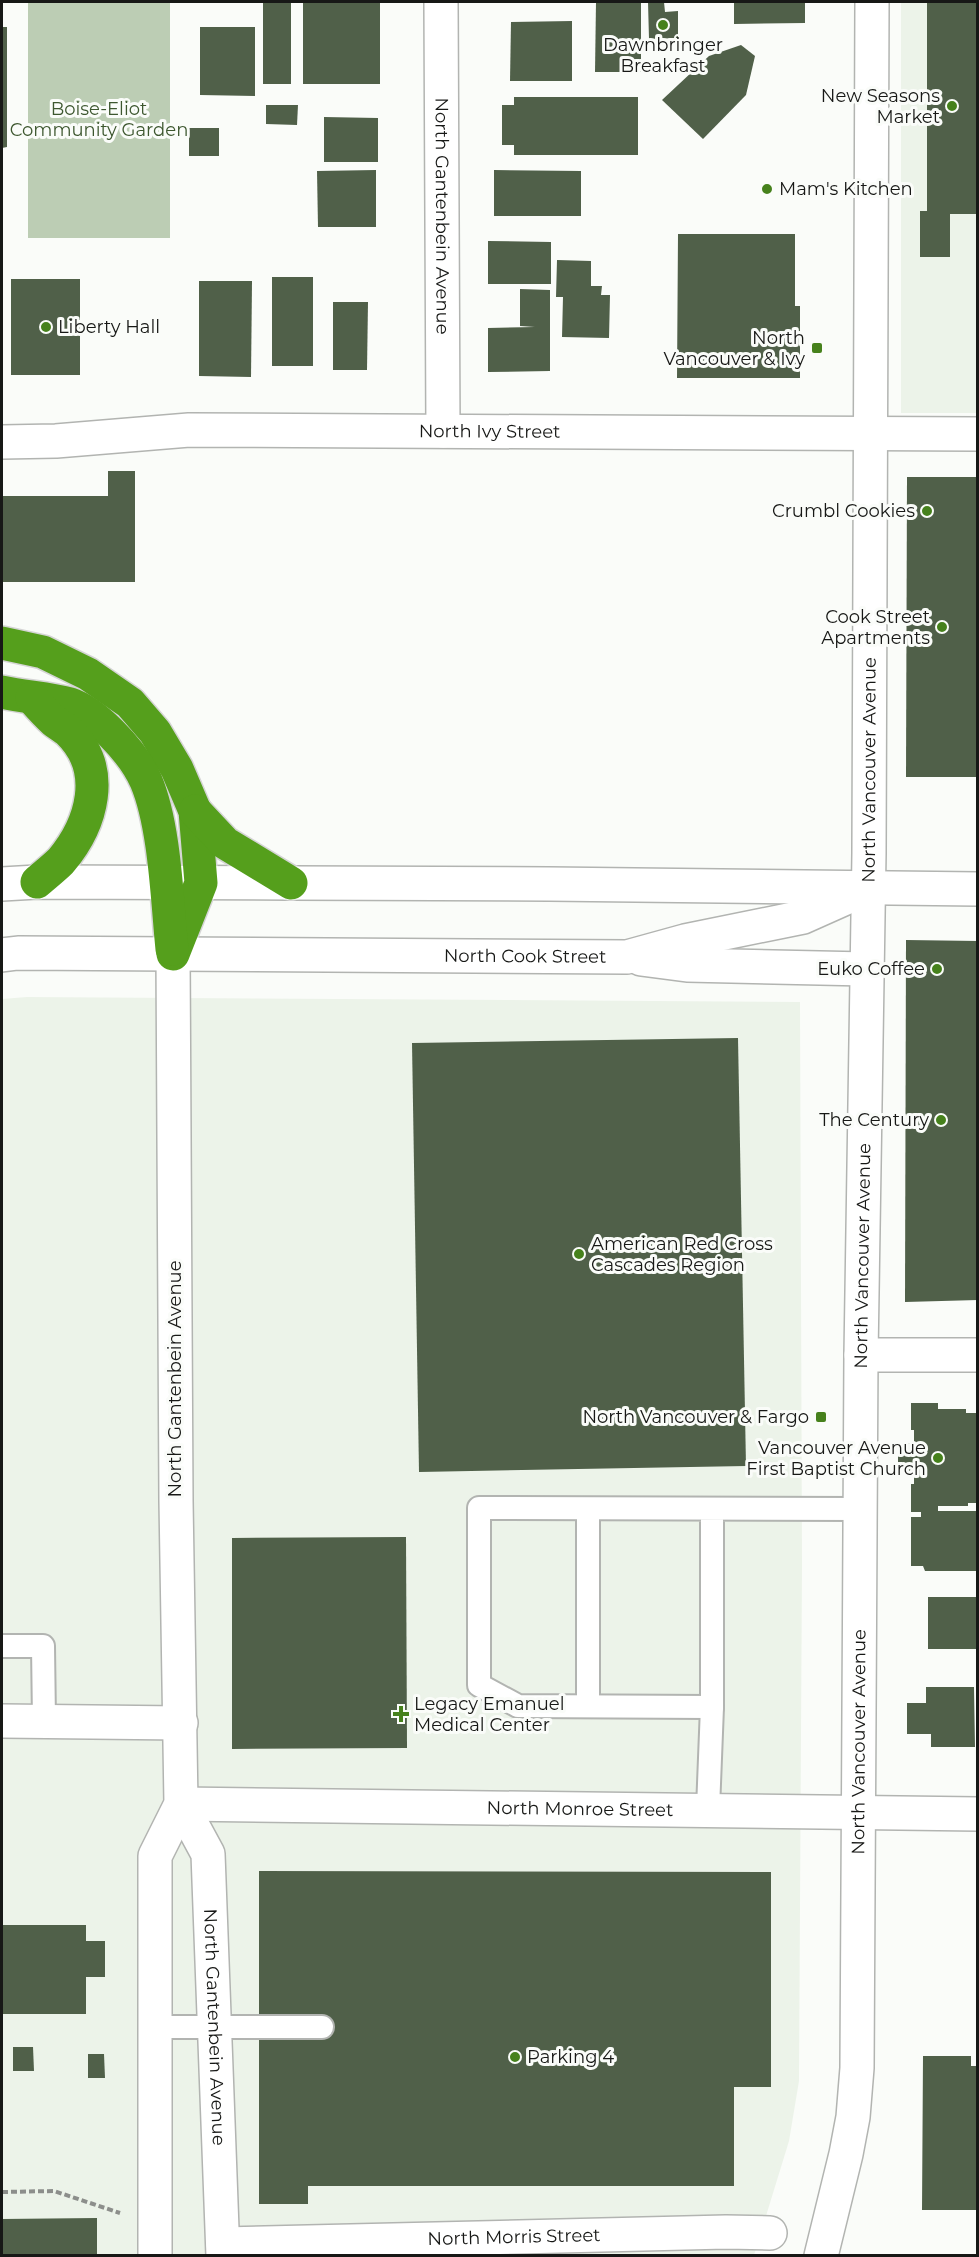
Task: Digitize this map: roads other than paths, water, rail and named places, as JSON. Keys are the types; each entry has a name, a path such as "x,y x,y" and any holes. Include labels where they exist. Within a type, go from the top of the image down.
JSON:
{"highway":[{"path":"2,643 43,652 88,674 130,703 155,732 177,769 195,811 201,883 172,954"},
{"path":"16,695 69,732 84,751 91,771 93,793 89,813 81,833 60,861 37,882"},
{"path":"16,695 70,704 105,726 127,750 145,780 154,804 172,954"},
{"path":"195,811 225,843 291,883"}],"street":[{"name":"North Gantenbein Avenue","path":"441,2 443,431"},
{"name":"North Vancouver Avenue","path":"821,2256 846,2154 854,2107 857,2068 861,1355 868,888 872,2"},
{"name":"North Ivy Street","path":"2,441 56,441 189,430 978,434"},
{"name":"North Cook Street","path":"2,885 37,882 549,884 978,889"},
{"name":"North Cook Street","path":"2,955 18,953 627,957 686,941 803,917 868,888"},
{"name":"North Gantenbein Avenue","path":"155,2256 155,1856 181,1804 172,954"},
{"path":"627,957 687,965 866,969"},
{"path":"861,1355 978,1355"},
{"path":"2,1721 181,1723"},
{"name":"North Gantenbein Avenue","path":"181,1804 208,1854 223,2250"},
{"name":"North Monroe Street","path":"181,1804 978,1814"},
{"name":"North Morris Street","path":"223,2250 726,2232 770,2233"}],"lane":[{"path":"712,1707 518,1706 479,1685 479,1508 861,1509"},
{"path":"588,1509 588,1706"},
{"path":"708,1809 712,1707 712,1509"},
{"path":"2,1646 43,1646 44,1721"},
{"path":"155,2027 322,2027"}],"place":[{"name":"Dawnbringer Breakfast","path":"663,25"},
{"name":"New Seasons Market","path":"952,106"},
{"name":"Mam's Kitchen","path":"767,189"},
{"name":"Liberty Hall","path":"46,327"},
{"name":"North Vancouver & Ivy","path":"817,348"},
{"name":"Crumbl Cookies","path":"927,511"},
{"name":"Cook Street Apartments","path":"942,627"},
{"name":"Euko Coffee","path":"937,969"},
{"name":"The Century","path":"941,1120"},
{"name":"American Red Cross Cascades Region","path":"579,1254"},
{"name":"North Vancouver & Fargo","path":"821,1417"},
{"name":"Vancouver Avenue First Baptist Church","path":"938,1458"},
{"name":"Legacy Emanuel Medical Center","path":"401,1714"},
{"name":"Parking 4","path":"515,2057"}],"park label":[{"name":"Boise-Eliot Community Garden","path":"99,119"}]}
